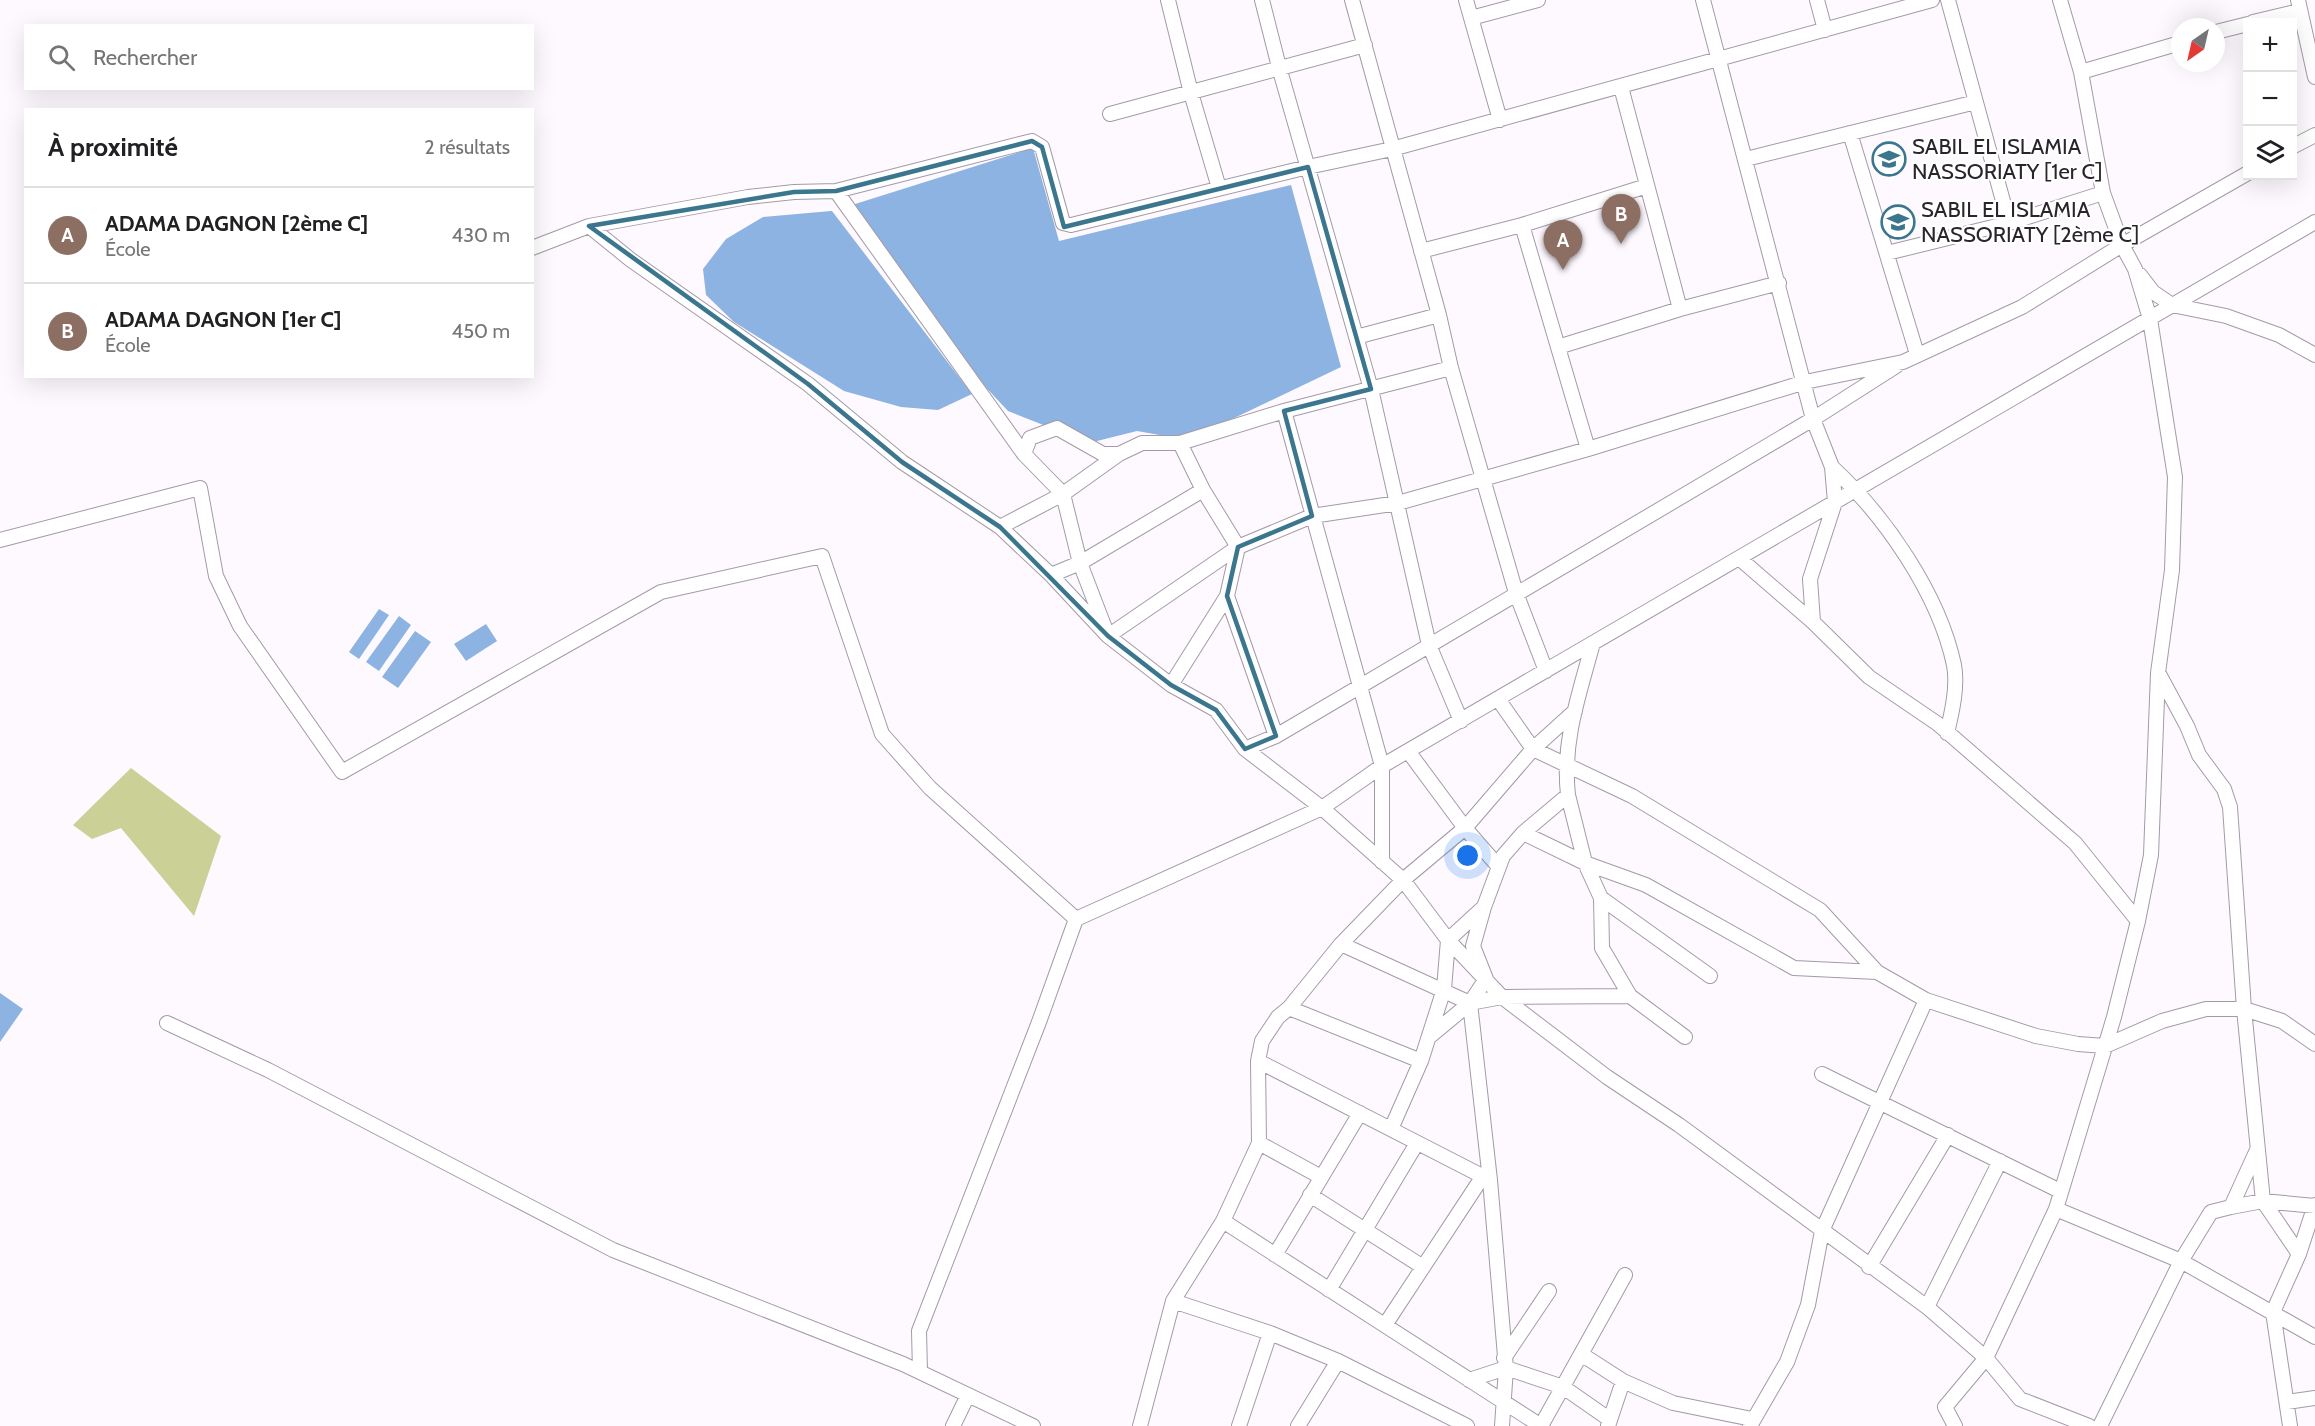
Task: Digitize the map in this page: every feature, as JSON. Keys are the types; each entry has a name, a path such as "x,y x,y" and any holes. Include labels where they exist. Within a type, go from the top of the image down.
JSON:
{"street":[{"path":"1168,0 1191,93 1220,188"},
{"path":"1262,0 1371,389 1429,645 1461,721"},
{"path":"1352,0 1439,315 1451,369 1516,593 1546,670"},
{"path":"1466,0 1500,120"},
{"path":"1471,18 1536,0"},
{"path":"1703,0 1813,419 1832,467 1835,502 1810,579 1813,622"},
{"path":"1817,0 1826,30"},
{"path":"534,247 589,226 748,197 794,192 836,191 1032,141 1042,147 1063,223 1071,225 1308,167 1392,149 1932,0"},
{"path":"1948,0 2009,223"},
{"path":"2060,0 2081,72 2103,193 2122,245 2135,269 2153,291 2172,305 2198,308 2236,319 2279,335 2315,355"},
{"path":"2264,18 2299,5 2315,77"},
{"path":"2225,30 2243,25"},
{"path":"1110,114 1365,45"},
{"path":"2081,72 2171,46"},
{"path":"1621,87 1680,309"},
{"path":"1746,159 1976,102"},
{"path":"1850,133 1917,354"},
{"path":"2297,144 2315,135"},
{"path":"1245,749 1276,736 1813,419 1903,362 2022,307 2122,245 2243,175"},
{"path":"1421,251 1522,225 1647,186"},
{"path":"836,191 1024,454 1063,494 1080,563 1108,636"},
{"path":"1887,253 2009,223 2103,193"},
{"path":"920,1372 919,1331 1035,1033 1076,919 1322,808 1382,766 2315,222"},
{"path":"1522,225 1588,449"},
{"path":"589,226 631,260 808,384 902,462 1000,526 1051,575 1108,636 1172,685 1216,710 1245,749 1322,808 1403,880 1448,940 1502,997 1607,1077 1679,1125 1927,1307 1986,1358 2020,1399 2089,1426"},
{"path":"1955,1426 1945,1407 1986,1358 2056,1209 2105,1046 2138,921 2151,855 2158,674 2172,570 2175,477 2150,319 2135,269"},
{"path":"1558,347 1680,309 1779,283"},
{"path":"1356,337 1439,315"},
{"path":"1108,636 1238,547 1312,516 1398,503 1588,449 1805,382 1903,362"},
{"path":"1000,526 1063,494 1119,454 1142,443 1180,443 1284,411 1451,369"},
{"path":"1284,411 1382,766 1382,862"},
{"path":"1024,454 1030,438 1057,428 1104,454 1119,454"},
{"path":"1172,685 1227,596 1238,547 1203,490 1180,443"},
{"path":"1832,467 1857,490 1912,565 1943,628 1954,667 1953,703 1947,733"},
{"path":"0,540 200,488 216,576 240,626 342,772 661,592 822,556 882,734 930,788 1076,919"},
{"path":"1051,575 1080,563 1203,490"},
{"path":"1739,558 1813,622 1869,677 1947,733 2074,843 2138,921"},
{"path":"1227,596 1276,736"},
{"path":"1593,643 1575,711 1565,766 1568,795 1585,862 1601,898 1602,948 1630,996 1685,1037"},
{"path":"2158,674 2187,726 2199,754 2224,789 2230,807 2244,1008 2263,1201 2299,1254"},
{"path":"1498,699 1533,748 1565,766 1632,796 1820,910 1877,972 1926,1000 2036,1036 2078,1044 2105,1046 2162,1021 2206,1009 2244,1008 2282,1021 2315,1044"},
{"path":"1140,1426 1173,1301 1223,1221 1259,1143 1258,1061 1262,1041 1278,1017 1289,1008 1341,944 1403,880 1465,828 1533,748 1575,711"},
{"path":"1408,751 1465,828 1498,866"},
{"path":"1486,980 1473,946 1498,866 1503,856 1522,833 1568,795"},
{"path":"1522,833 1585,862 1647,885 1794,968 1877,972"},
{"path":"1601,898 1710,976"},
{"path":"1391,1129 1421,1061 1444,989 1448,940 1484,907"},
{"path":"1341,944 1444,989 1470,1003 1502,997 1630,996"},
{"path":"1427,1038 1470,1003 1486,980"},
{"path":"1581,1354 1623,1381 1673,1403 1751,1423 1787,1362 1808,1305 1822,1231 1926,1000"},
{"path":"1470,1003 1505,1363 1505,1403 1502,1426"},
{"path":"1289,1008 1421,1061"},
{"path":"167,1023 268,1070 613,1250 920,1372 1033,1426"},
{"path":"1258,1061 1486,1178"},
{"path":"1822,1074 2060,1191"},
{"path":"1275,1255 1360,1113"},
{"path":"1869,1266 1948,1135"},
{"path":"1259,1143 1321,1177"},
{"path":"1329,1290 1418,1143"},
{"path":"2230,1207 2258,1148"},
{"path":"1927,1307 2000,1161"},
{"path":"1385,1325 1486,1178"},
{"path":"1310,1194 1423,1267"},
{"path":"2100,1426 2181,1261 2211,1212 2263,1201 2315,1206 2299,1254 2273,1312 2290,1426"},
{"path":"2056,1209 2181,1261 2315,1336"},
{"path":"1223,1221 1541,1426 1625,1275"},
{"path":"1469,1380 1505,1363 1549,1291"},
{"path":"1173,1301 1270,1333 1338,1361 1467,1426"},
{"path":"1239,1426 1270,1333"},
{"path":"1298,1426 1338,1361"},
{"path":"1505,1363 1563,1387 1609,1422 1623,1381"},
{"path":"953,1426 968,1395"},
{"path":"2287,1402 2315,1398"}],"highlighted area":[{"path":"1032,141 1042,147 1064,227 1308,167 1371,389 1284,411 1312,516 1238,547 1227,596 1276,736 1245,749 1216,710 1171,685 1108,636 1000,527 902,462 808,384 589,226 794,192 836,191"}],"green space":[{"path":"131,768 221,836 194,916 121,828 92,839 73,825"}],"water":[{"path":"1033,148 1059,241 1291,185 1341,367 1188,440 1137,431 1089,443 1008,411 979,380 852,205"},
{"path":"832,211 972,394 938,410 901,407 844,391 734,322 706,295 703,269 726,239 763,217"},
{"path":"379,609 389,615 359,659 349,652"},
{"path":"399,616 411,625 379,671 366,662"},
{"path":"486,624 497,641 466,661 454,644"},
{"path":"415,631 431,642 398,688 382,677"},
{"path":"0,993 23,1009 0,1042"}],"place":[{"name":"SABIL EL ISLAMIA NASSORIATY [1er C]","path":"1889,159"},
{"name":"SABIL EL ISLAMIA NASSORIATY [2ème C]","path":"1898,222"},
{"name":"ADAMA DAGNON [1er C]","path":"1621,244"},
{"name":"ADAMA DAGNON [2ème C]","path":"1563,270"}]}
